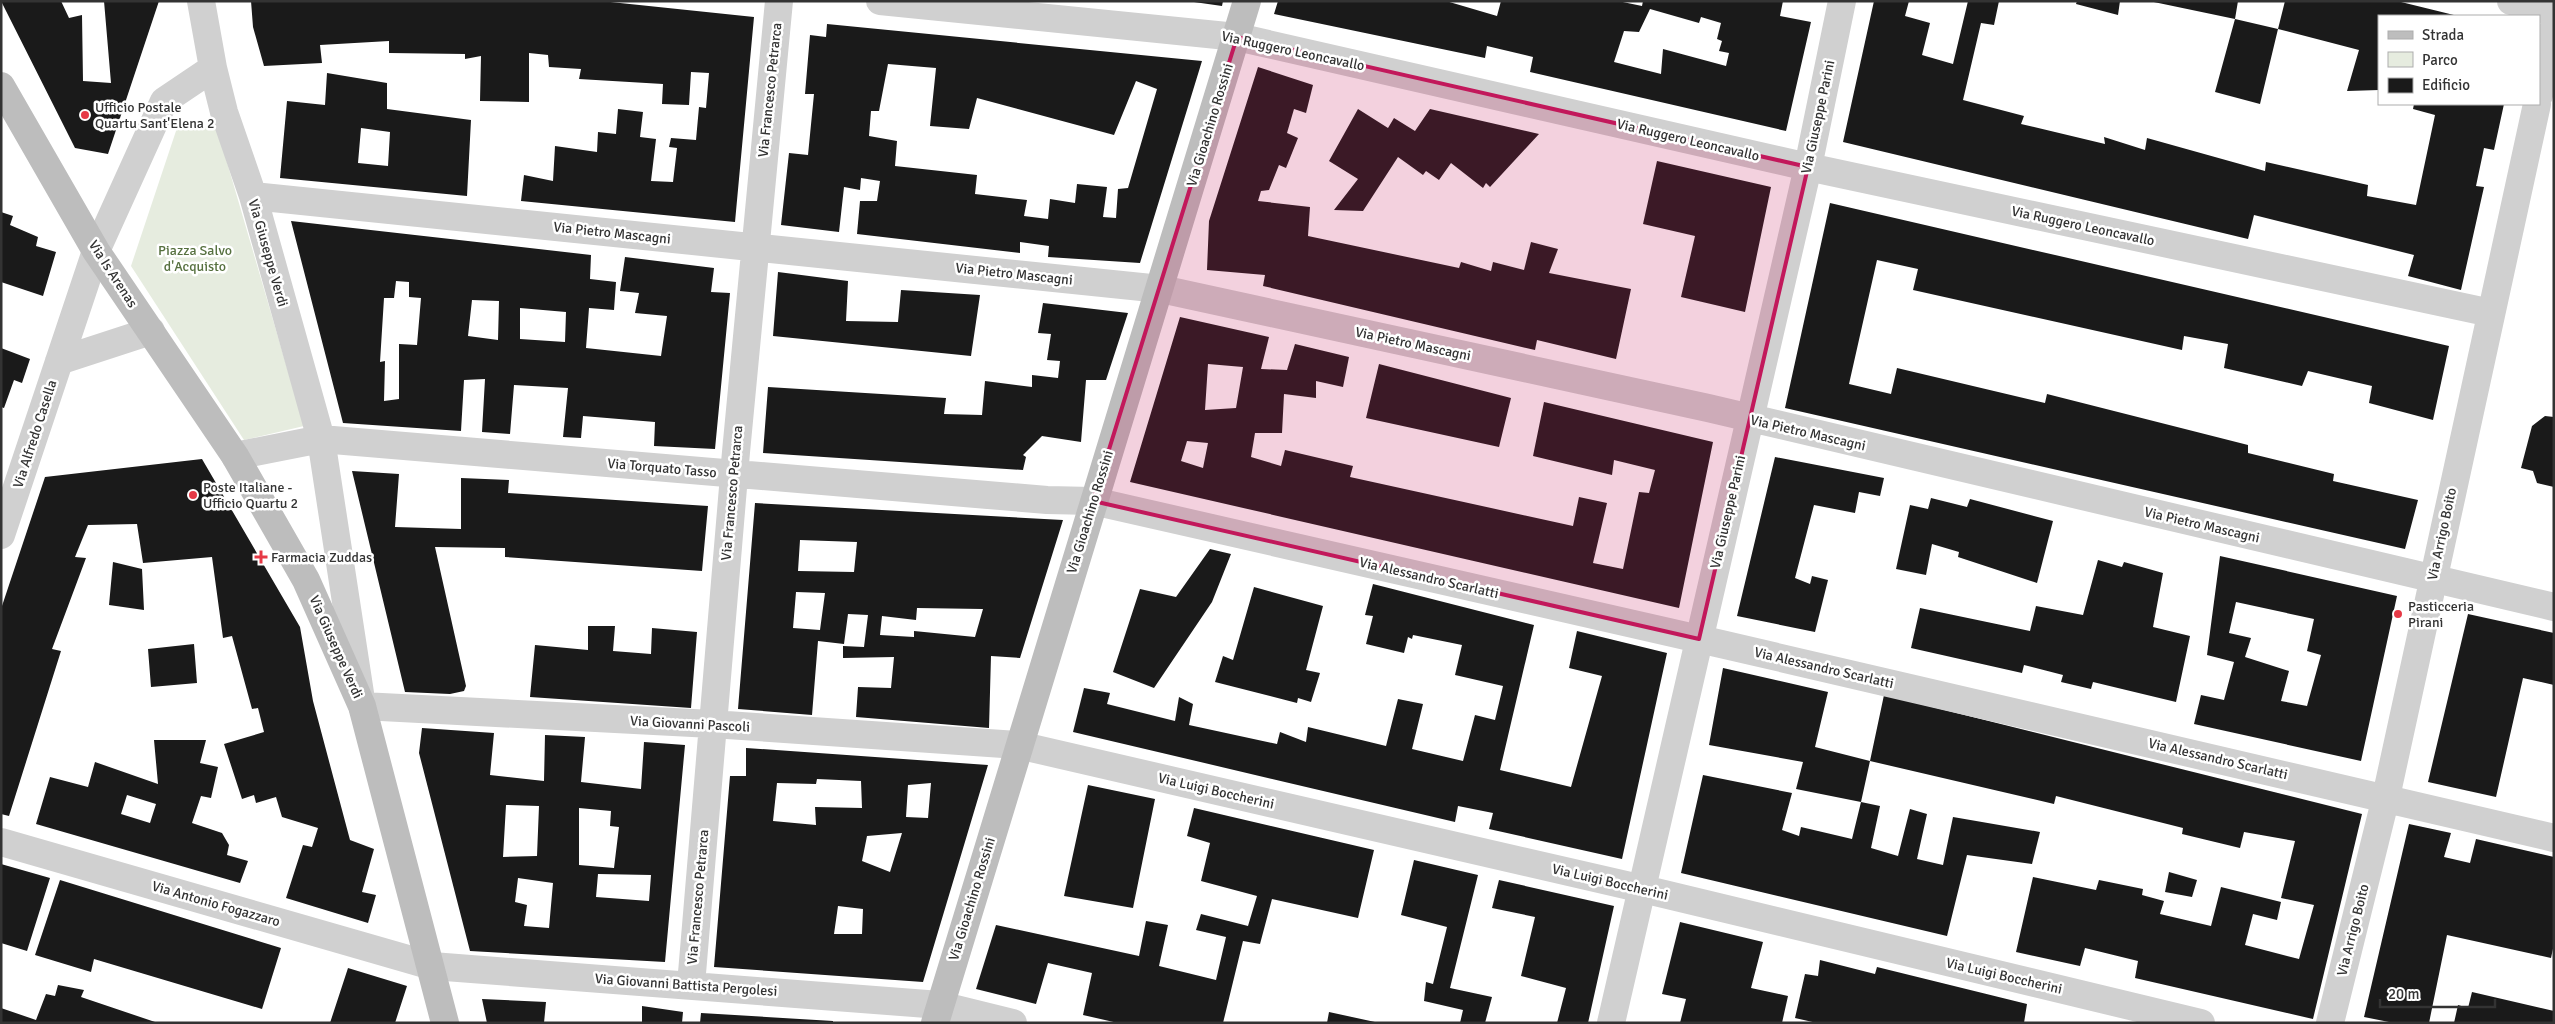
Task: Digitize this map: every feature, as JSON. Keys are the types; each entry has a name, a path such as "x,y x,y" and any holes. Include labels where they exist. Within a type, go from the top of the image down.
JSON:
{"street":[{"name":"Via Giuseppe Verdi","path":"201,1 213,68 224,112 252,196 321,439 362,706 432,966 445,1023"},
{"name":"Via Francesco Petrarca","path":"691,985 754,248 779,1"},
{"name":"Via Ruggero Leoncavallo","path":"880,1 1237,37 1808,167 2491,313"},
{"name":"Via Gioachino Rossini","path":"937,1014 1018,745 1161,288 1248,1"},
{"name":"Via Giuseppe Parini","path":"1611,1023 1808,167 1842,1"},
{"path":"2511,1 2554,12"},
{"path":"2540,90 2554,26"},
{"name":"Via Alfredo Casella","path":"1,535 96,251 164,101 213,68"},
{"name":"Via Is Arenas","path":"1,86 96,251 235,456"},
{"name":"Via Arrigo Boito","path":"2330,1023 2386,797 2432,578 2537,105"},
{"name":"Via Pietro Mascagni","path":"252,196 1161,288 1750,419 2554,607"},
{"name":"Via Alfredo Casella","path":"59,361 151,331"},
{"path":"235,456 321,439"},
{"name":"Via Torquato Tasso","path":"321,439 1047,500 1093,501"},
{"name":"Via Giuseppe Verdi","path":"235,456 306,580 362,706"},
{"name":"Via Alessandro Scarlatti","path":"1093,501 2386,797 2554,838"},
{"name":"Via Giovanni Pascoli","path":"362,706 712,724 1018,745"},
{"name":"Via Luigi Boccherini","path":"1018,745 1643,889 2201,1023"},
{"name":"Via Antonio Fogazzaro","path":"1,842 432,966"},
{"name":"Via Giovanni Battista Pergolesi","path":"432,966 691,985 1013,1023"}],"highlighted area":[{"path":"1237,37 1808,167 1699,639 1093,501"}],"green space":[{"name":"Piazza Salvo d'Acquisto","path":"179,122 217,128 304,426 244,440 131,266"}],"building":[{"path":"1,1 61,1 69,18 82,15 83,81 111,83 104,1 159,1 108,154 75,148"},
{"path":"251,1 601,1 754,17 735,222 521,201 524,175 553,181 555,146 597,152 598,132 616,134 618,109 643,112 640,137 656,139 651,181 673,182 677,148 669,147 671,138 696,140 699,107 706,108 709,73 691,72 689,105 662,104 663,84 579,79 581,69 549,67 548,55 529,53 529,102 480,101 481,56 465,59 465,54 389,53 389,41 320,45 322,63 264,66 253,27"},
{"path":"1187,1 1223,1 1222,6"},
{"path":"1278,1 1446,1 1497,16 1501,1 1618,1 1642,6 1643,1 1783,1 1780,16 1811,22 1786,131 1530,72 1533,57 1487,46 1485,58 1274,14","holes":["1650,9 1699,23 1701,17 1721,23 1717,39 1722,41 1719,51 1729,53 1726,66 1663,49 1661,74 1614,62 1624,31 1639,32"]},
{"path":"1874,1 1909,1 1905,16 1930,23 1922,55 1953,64 1968,1 1999,1 1994,25 1981,23 1963,100 2024,116 2021,124 2105,144 2104,137 2145,150 2147,138 2265,171 2266,162 2368,185 2367,196 2416,205 2435,115 2413,109 2414,105 2504,105 2494,150 2484,148 2476,186 2484,187 2461,290 2408,276 2414,255 2254,215 2248,239 1843,142"},
{"path":"2077,1 2120,1 2118,15 2076,4"},
{"path":"2149,1 2238,1 2235,19"},
{"path":"2285,1 2397,1 2454,15 2378,15 2378,90 2347,91 2359,50 2278,29"},
{"path":"2235,19 2278,29 2260,104 2215,92"},
{"path":"827,24 1202,61 1140,263 1048,257 1049,246 1020,242 1020,253 857,234 860,201 877,201 880,181 861,178 860,190 844,187 839,232 781,225 789,153 808,155 814,94 805,94 810,35 826,37","holes":["888,64 936,68 930,126 969,129 977,98 1114,135 1136,81 1157,89 1128,188 1118,189 1116,218 1103,217 1107,187 1077,184 1075,203 1050,199 1048,219 1024,216 1027,200 975,194 977,175 895,166 897,141 869,136 871,111 879,111"]},
{"path":"1258,67 1313,85 1306,113 1294,109 1287,133 1298,138 1286,168 1279,165 1269,190 1261,191 1258,201 1310,207 1308,236 1459,268 1461,262 1491,271 1493,262 1524,270 1531,242 1558,249 1549,273 1631,289 1616,359 1537,340 1535,350 1263,286 1265,275 1207,270 1209,221"},
{"path":"327,73 387,83 387,109 471,120 467,196 280,178 287,101 325,105","holes":["361,128 390,132 388,166 358,163"]},
{"path":"1358,109 1388,128 1394,118 1415,131 1430,109 1539,134 1490,187 1486,183 1483,188 1451,163 1439,180 1426,171 1423,175 1398,157 1363,211 1334,210 1358,179 1329,161"},
{"path":"1657,161 1771,187 1745,312 1681,297 1695,236 1643,224"},
{"path":"1830,203 2449,346 2433,420 2369,403 2372,386 2308,371 2302,386 2224,368 2228,344 2184,336 2182,350 1913,290 1918,269 1877,260 1849,384 1891,394 1897,368 2045,403 2047,394 2248,445 2248,453 2334,474 2333,481 2418,500 2405,549 1785,408"},
{"path":"1,212 13,216 10,225 38,237 36,246 56,252 43,296 1,282"},
{"path":"291,221 591,255 590,279 616,282 614,310 589,308 586,348 661,356 667,316 635,313 639,293 620,291 625,257 714,268 711,292 730,293 715,449 654,446 655,422 583,416 581,438 563,437 568,388 514,385 510,434 482,432 485,379 464,380 461,431 343,423","holes":["396,281 409,282 409,297 421,298 417,345 399,344 399,399 384,401 385,361 380,362 384,298 394,298","472,300 499,301 498,340 468,336","520,308 566,312 565,342 520,339"]},
{"path":"778,272 848,281 846,321 898,322 901,290 980,295 971,356 773,336"},
{"path":"1043,303 1128,313 1106,380 1086,380 1081,442 1042,436 1023,455 1026,457 1023,470 763,453 768,387 946,398 944,414 982,415 985,381 1032,387 1032,375 1058,378 1060,361 1047,360 1051,334 1038,333"},
{"path":"1180,317 1269,337 1261,369 1287,370 1295,344 1349,357 1343,387 1316,381 1316,398 1284,394 1282,433 1255,433 1251,457 1281,466 1285,450 1353,466 1350,477 1573,526 1579,497 1607,503 1593,563 1623,569 1639,492 1649,493 1655,470 1614,460 1612,475 1533,456 1544,402 1713,442 1679,608 1130,482","holes":["1208,364 1243,367 1236,408 1205,410","1187,441 1208,443 1203,468 1181,461"]},
{"path":"1,348 30,359 22,383 14,380 4,408 1,407"},
{"path":"1379,364 1511,398 1499,447 1366,418"},
{"path":"2545,416 2554,417 2554,487 2537,483 2533,471 2521,468 2532,426"},
{"path":"1775,457 1884,478 1880,496 1859,492 1855,513 1814,505 1795,578 1810,584 1812,576 1828,580 1815,632 1737,616"},
{"path":"202,459 300,627 313,701 350,840 374,849 362,892 376,895 368,923 286,898 303,845 312,847 318,828 282,817 276,797 256,803 254,795 242,799 224,744 264,732 258,708 252,709 232,636 223,638 212,557 143,563 137,524 88,525 75,557 86,558 52,649 61,651 9,816 1,814 1,609 45,477"},
{"path":"352,471 399,474 395,527 461,529 461,478 509,480 508,493 708,506 702,571 505,557 505,548 435,547 466,686 464,691 450,694 405,692"},
{"path":"1931,498 1967,507 1970,499 2053,521 2037,583 1958,557 1959,552 1932,544 1926,575 1896,569 1910,505 1928,509"},
{"path":"755,503 1063,520 1020,658 991,656 989,728 856,717 858,687 891,688 894,657 843,658 843,646 864,647 868,615 848,614 844,644 818,641 812,715 738,709","holes":["800,540 857,542 854,572 798,571","796,592 825,593 820,630 793,628","917,608 983,609 975,637 914,631 914,637 880,635 882,616 916,620"]},
{"path":"1210,549 1231,554 1212,602 1154,688 1113,672 1140,589 1176,597"},
{"path":"2220,556 2397,596 2361,761 2194,724 2201,695 2224,700 2234,662 2207,655","holes":["2236,602 2314,619 2307,651 2321,655 2307,706 2281,701 2289,671 2245,657 2251,638 2229,633"]},
{"path":"2098,560 2122,567 2124,562 2163,573 2153,627 2190,636 2176,702 2093,682 2091,689 2061,682 2063,675 2024,665 2022,673 1911,648 1920,608 2030,631 2036,606 2083,615"},
{"path":"113,562 142,569 144,610 109,605"},
{"path":"1373,584 1534,625 1500,770 1571,787 1602,676 1569,668 1577,631 1667,653 1622,859 1489,829 1493,813 1458,806 1455,822 1073,732 1084,688 1110,693 1107,704 1175,721 1179,697 1193,704 1189,725 1277,744 1280,732 1306,742 1308,727 1386,746 1398,699 1423,704 1412,749 1463,761 1475,715 1495,720 1503,686 1455,675 1462,645 1413,635 1412,639 1408,637 1404,653 1366,644 1373,616 1365,615"},
{"path":"1254,587 1323,606 1306,670 1320,673 1311,702 1298,698 1297,703 1215,682 1223,656 1233,660"},
{"path":"2468,614 2554,633 2554,685 2523,678 2496,797 2428,782"},
{"path":"588,626 615,626 613,651 651,654 652,628 697,632 691,708 530,697 535,645 588,650"},
{"path":"194,644 197,683 151,687 148,649"},
{"path":"1723,668 1828,692 1815,747 1870,761 1861,802 1796,789 1803,762 1709,745"},
{"path":"1884,695 2362,814 2313,1019 2135,978 2138,961 2085,948 2080,966 2016,952 2033,877 2096,890 2099,880 2143,889 2142,895 2164,901 2160,914 2211,926 2221,887 2281,902 2277,920 2253,914 2245,945 2299,959 2314,905 2281,898 2295,841 2244,832 2240,848 2182,834 2183,828 2056,796 2054,804 1870,761"},
{"path":"422,728 494,733 490,775 544,781 545,735 585,737 581,782 641,789 644,742 685,745 665,962 470,951 419,753","holes":["506,805 539,806 537,856 503,857","579,808 611,811 610,826 619,827 614,868 579,865","598,874 651,875 649,901 596,897","518,878 553,883 549,928 524,926 527,905 515,902"]},
{"path":"154,740 206,740 200,763 218,767 211,798 201,796 192,823 222,833 229,845 227,855 248,861 240,883 36,824 50,777 88,787 95,762 158,784","holes":["127,795 156,804 150,823 121,814"]},
{"path":"746,748 988,765 923,982 714,967 730,776 746,776","holes":["817,779 861,781 862,808 815,807 816,825 773,821 777,783 816,784","931,783 928,818 906,817 908,785","902,833 890,872 862,861 867,836","838,906 863,909 862,934 834,934"]},
{"path":"1703,775 1792,793 1782,830 1799,836 1801,827 1852,839 1861,802 1880,806 1871,848 1898,856 1910,809 1927,814 1917,859 1943,865 1953,817 2040,832 2032,864 1967,855 1947,936 1681,873"},
{"path":"1088,785 1155,799 1133,908 1064,896"},
{"path":"1194,808 1374,850 1358,918 1272,899 1260,944 1243,941 1223,1023 1118,1023 1083,1015 1092,973 1048,963 1036,1004 976,989 996,925 1139,956 1146,921 1168,925 1159,966 1216,980 1226,937 1196,930 1201,914 1248,926 1257,896 1201,881 1210,843 1187,836"},
{"path":"2409,824 2451,833 2444,857 2470,863 2476,839 2554,857 2554,944 2551,958 2447,935 2429,1023 2394,1023 2364,1017"},
{"path":"1414,860 1478,875 1450,988 1492,997 1485,1023 1460,1023 1463,1010 1424,1001 1426,982 1433,984 1447,927 1401,915"},
{"path":"1,864 50,878 27,951 1,943"},
{"path":"2169,872 2197,880 2192,897 2165,892"},
{"path":"60,880 281,948 262,1009 94,959 91,972 35,955"},
{"path":"1499,880 1614,906 1588,1023 1557,1023 1566,988 1521,976 1535,917 1492,908"},
{"path":"1680,922 1763,942 1751,988 1788,996 1782,1023 1680,1023 1686,999 1662,994"},
{"path":"1820,960 1875,974 1877,967 2027,1004 2024,1023 1817,1023 1795,1018 1805,974 1818,976"},
{"path":"348,968 407,986 395,1023 330,1023"},
{"path":"58,985 84,990 81,997 158,1023 1,1023 1,1008 36,1020 46,994 55,996"},
{"path":"2472,992 2554,1011 2554,1023 2454,1023 2458,1005 2468,1008"},
{"path":"482,999 546,1002 544,1023 487,1023"},
{"path":"642,1006 683,1012 682,1023 642,1023"},
{"path":"1329,1012 1375,1022 1375,1023 1327,1023"},
{"path":"701,1013 833,1021 833,1023 700,1023"}],"place":[{"name":"Ufficio Postale Quartu Sant'Elena 2","path":"85,115"},
{"name":"Poste Italiane - Ufficio Quartu 2","path":"193,495"},
{"name":"Farmacia Zuddas","path":"261,557"},
{"name":"Pasticceria Pirani","path":"2398,614"}]}
